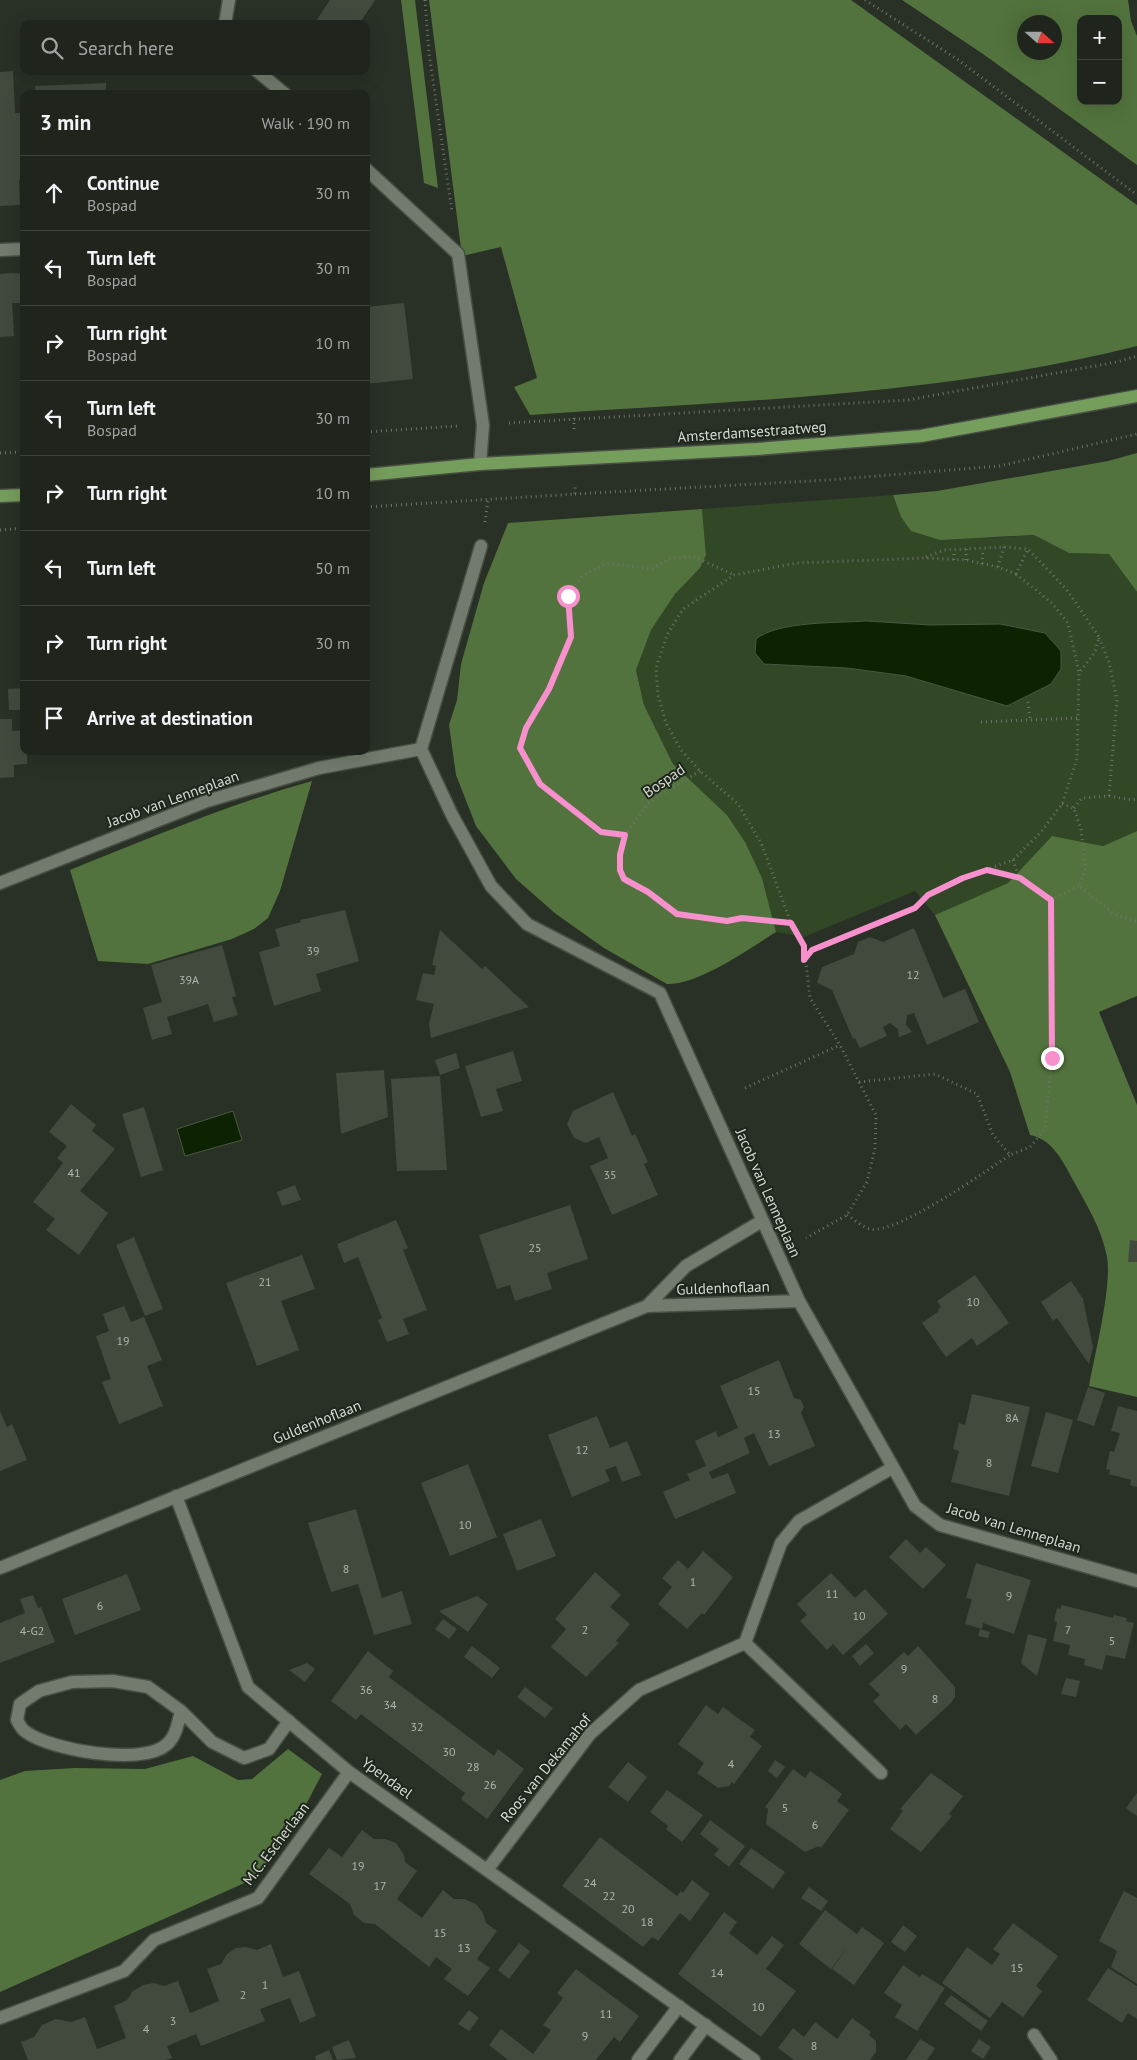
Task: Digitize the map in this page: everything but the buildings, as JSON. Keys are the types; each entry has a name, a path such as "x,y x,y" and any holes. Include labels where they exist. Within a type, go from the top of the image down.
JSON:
{"main road":[{"name":"Amsterdamsestraatweg","path":"370,475 480,464 757,449 921,436 1137,396"},
{"path":"0,496 20,495"}],"street":[{"path":"226,20 229,0"},
{"path":"262,75 280,90"},
{"path":"370,173 458,254 483,425 480,464"},
{"path":"0,250 20,250"},
{"path":"421,749 481,546"},
{"name":"Jacob van Lenneplaan","path":"0,884 207,800 319,768 421,749 452,815 491,886 527,924 660,993 800,1301 915,1506 940,1525 1137,1581"},
{"name":"Guldenhoflaan","path":"647,1306 686,1266 762,1221"},
{"name":"Guldenhoflaan","path":"0,1568 647,1306 800,1301"},
{"path":"881,1773 745,1643 781,1543 799,1522 892,1468"},
{"name":"Ypendael","path":"176,1496 248,1687 349,1772 754,2060"},
{"name":"Roos van Dekamahof","path":"487,1870 590,1734 639,1690 745,1643"},
{"path":"182,1711 174,1735 166,1746 153,1752 106,1755 57,1747 24,1731 17,1720 20,1704 39,1691 72,1682 113,1681 148,1687 182,1711 212,1742 244,1758 269,1749 289,1721"},
{"name":"M.C. Escherlaan","path":"0,2018 124,1971 154,1940 258,1898 349,1772"},
{"path":"638,2060 679,2006"},
{"path":"680,2060 706,2025"},
{"path":"1034,2035 1052,2060"}],"path":[{"path":"425,0 429,53 458,254"},
{"path":"865,0 957,60 1137,195"},
{"name":"Amsterdamsestraatweg","path":"574,418 908,400 1137,356"},
{"path":"575,494 827,480 1000,466 1137,434"},
{"path":"0,453 20,452"},
{"path":"370,508 488,500"},
{"path":"0,530 20,528"},
{"path":"998,567 1004,547"},
{"path":"925,558 944,550 1004,547 1028,549 1067,590 1099,637 1109,662 1117,700 1109,796"},
{"path":"966,549 966,560"},
{"path":"982,564 983,549"},
{"path":"1016,574 1028,549"},
{"path":"954,550 954,560"},
{"path":"625,835 601,832 540,784 520,748 526,728 549,689 571,637 568,596 582,576 607,564 652,570 669,560 693,556 734,575"},
{"path":"804,960 812,950 915,908 928,895 963,878 1013,860 1041,832 1062,804 1077,759 1079,673 1068,623 1052,603 1016,574 998,567 966,560 925,558 798,563 734,575 683,609 667,635 656,668 658,695 666,723 681,750 700,771 738,804 762,845 791,923 804,946 804,960 810,998 840,1045 876,1115 875,1148 867,1182 846,1215 806,1238"},
{"path":"1079,673 1095,652 1099,637"},
{"path":"1028,702 1030,719"},
{"path":"981,722 1077,718"},
{"name":"Bospad","path":"700,771 649,802 625,835 620,855 620,870 624,879 648,892 677,914 727,921 742,918 791,923"},
{"path":"1074,808 1082,798 1109,796 1132,800 1137,799"},
{"path":"1062,804 1074,808"},
{"path":"1051,900 1079,886 1085,871 1081,830 1074,808"},
{"path":"1013,860 1020,878"},
{"path":"987,870 1020,878 1051,900"},
{"path":"1079,886 1114,914 1137,922"},
{"path":"846,1215 870,1229 886,1228 944,1198 1010,1155 1030,1147 1045,1129 1052,1058 1051,900"},
{"path":"745,1088 840,1045"},
{"path":"858,1082 935,1074 977,1094 993,1135 1010,1155"}],"shaded area":[{"path":"401,0 415,0 438,188 424,183"},
{"path":"429,0 851,0 1137,205 1137,346 1063,363 912,386 759,400 530,415 514,387 537,378 501,247 462,256"},
{"path":"902,0 1128,0 1131,21 1137,36 1137,165 983,54"},
{"path":"1137,453 1137,592 1109,554 1069,553 1034,535 940,540 911,531 901,517 893,495 937,491 1108,461"},
{"path":"893,495 901,517 990,538 1034,535 1069,553 1109,554 1137,592 1137,831 1103,846 1052,836 1008,883 935,915 915,891 804,937 776,932 762,878 727,815 673,764 644,705 636,669 651,630 675,594 700,568 706,555 702,509","holes":["867,621 930,625 1027,695 1011,705 1004,705 905,676 847,668 764,664 755,653 763,633 789,627"]},
{"path":"702,509 706,555 700,568 675,594 651,630 636,670 644,705 673,764 727,815 745,842 762,878 776,932 723,965 693,979 667,984 604,948 556,914 516,879 476,826 456,775 449,725 457,700 461,664 484,583 508,523"},
{"path":"867,621 930,625 1000,624 1045,633 1061,651 1061,669 1051,684 1007,706 906,676 847,668 764,664 755,653 756,639 766,633 779,629 809,624"},
{"path":"312,781 280,891 268,918 254,929 232,939 148,964 98,961 70,870 220,811"},
{"path":"1137,831 1137,996 1099,1012 1137,1105 1137,1397 1089,1386 1107,1285 1108,1270 1105,1247 1088,1208 1061,1158 1045,1141 1030,1135 1010,1072 935,915 1008,883 1052,836 1103,846"},
{"path":"233,1111 242,1140 185,1156 177,1129"},
{"path":"288,1749 322,1774 282,1844 249,1881 0,1992 0,1780 25,1771 75,1768 145,1769 193,1756 238,1780 252,1779"}],"route":[{"path":"568,596 571,637 549,689 526,728 520,748 540,784 601,832 625,835 620,855 620,870 624,879 648,892 677,914 727,921 742,918 791,923 804,946 804,960 812,950 915,908 928,895 963,878 987,870 1020,878 1040,895 1051,900 1053,975 1052,1058"}]}
